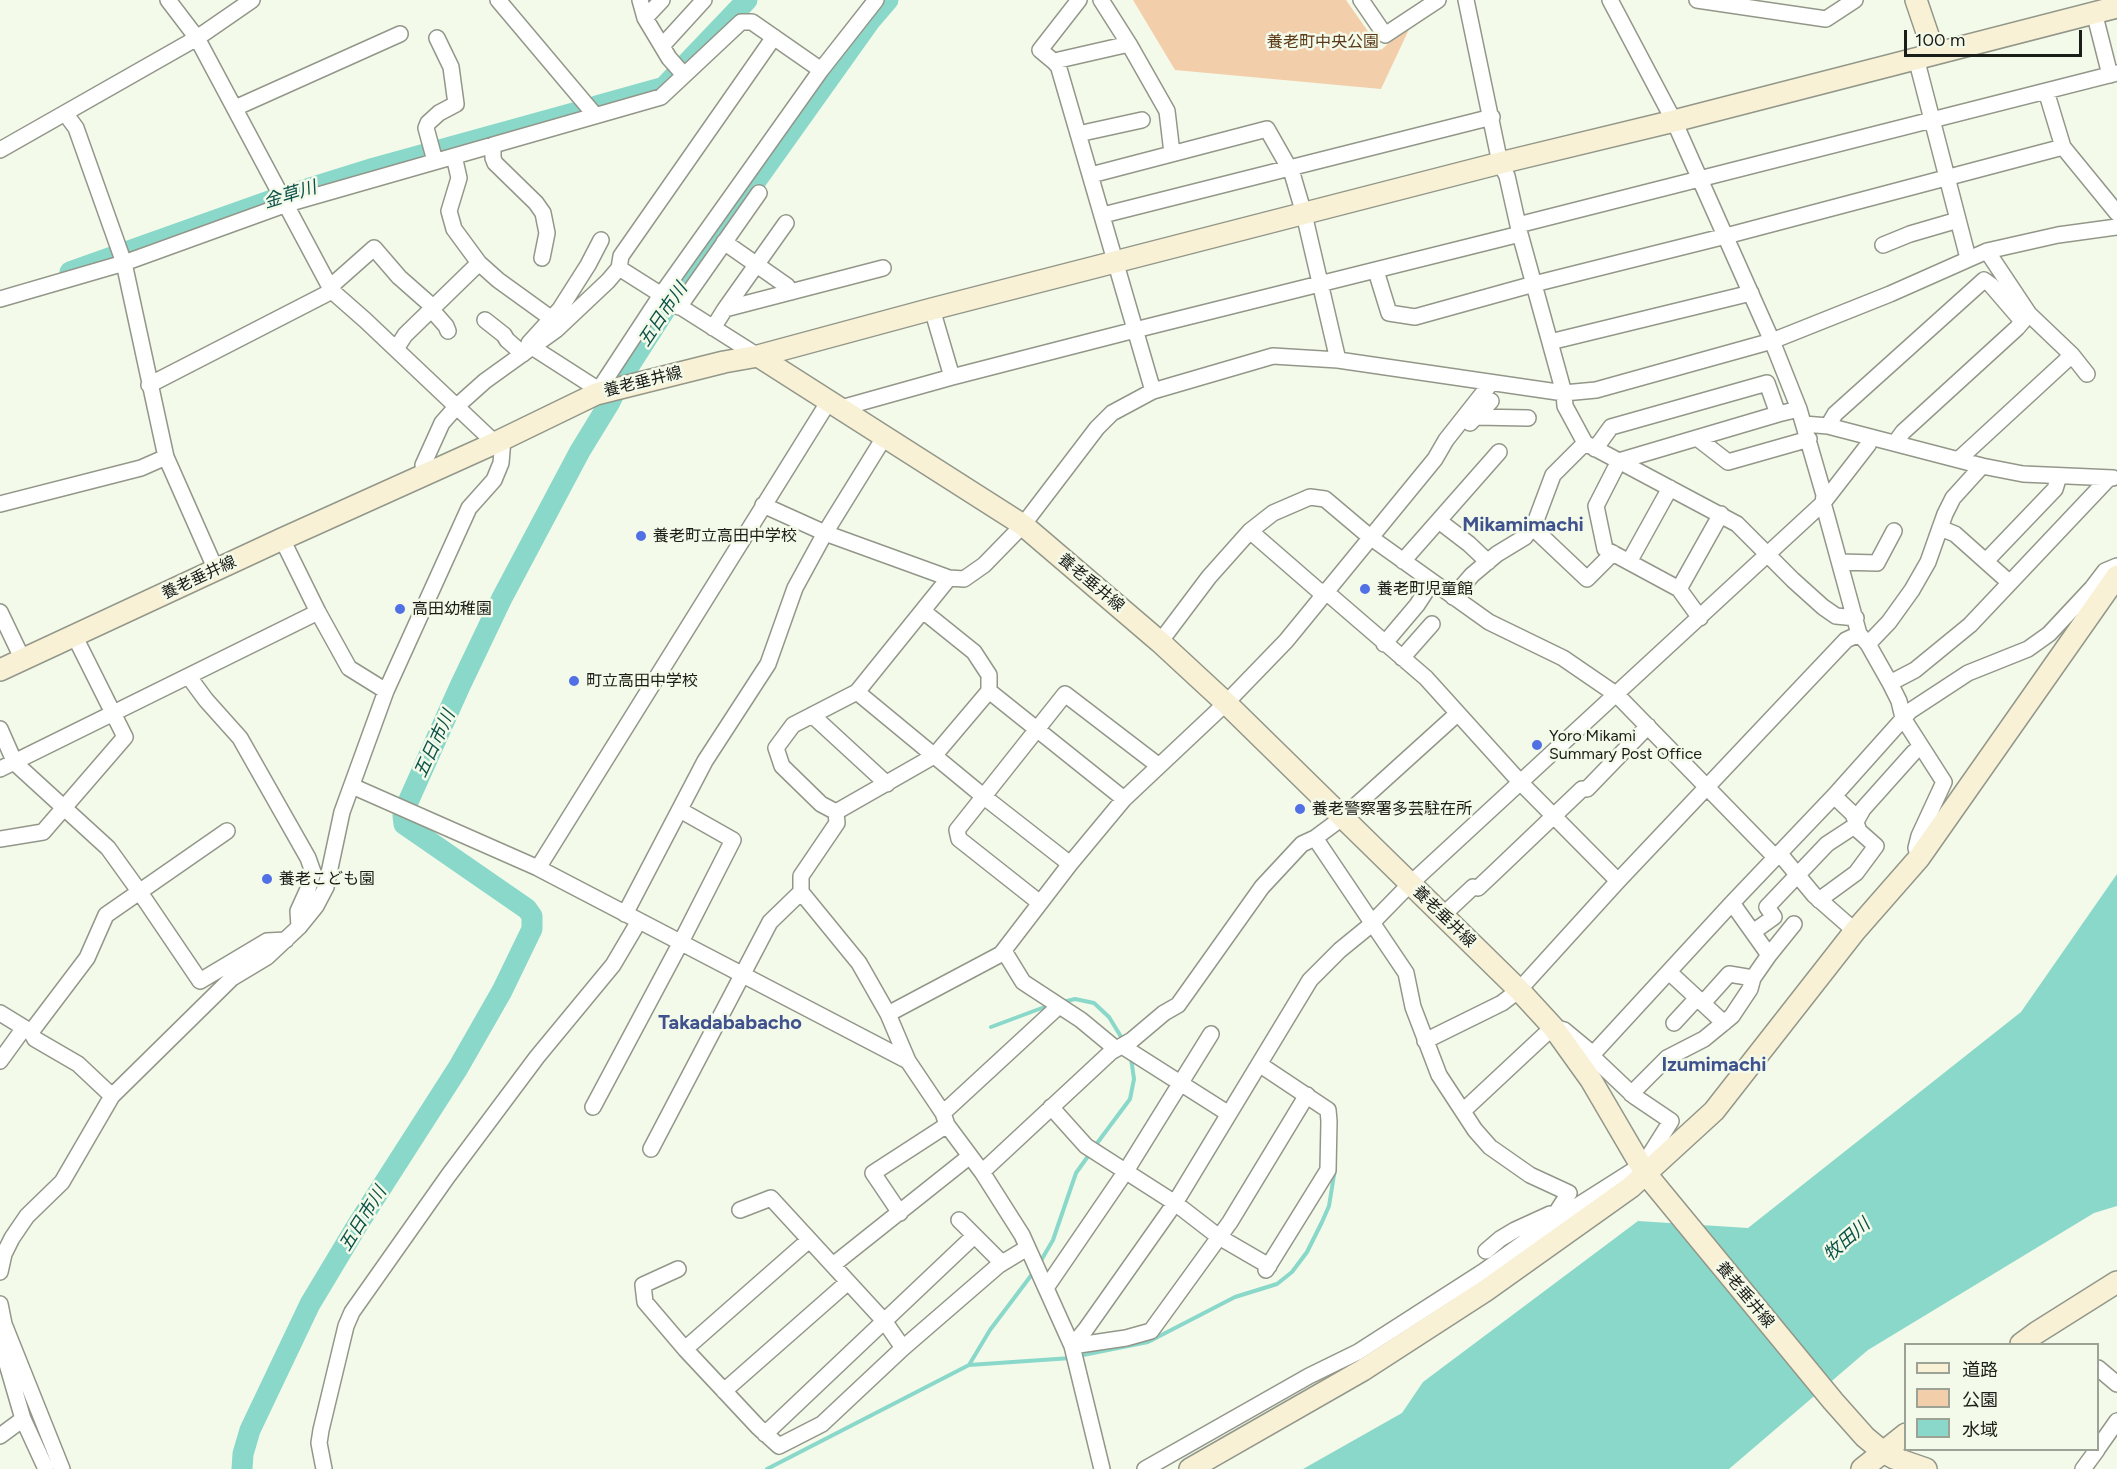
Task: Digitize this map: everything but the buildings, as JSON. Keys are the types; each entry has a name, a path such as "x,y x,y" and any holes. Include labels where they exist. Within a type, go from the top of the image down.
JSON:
{"street":[{"path":"0,1272 2,1253 27,1216 62,1182 112,1096 232,978 267,957 299,927 316,906 326,887 342,812 386,691 469,508 494,480 501,464 499,441 457,406 331,289 197,38 168,0"},
{"path":"2,144 65,113 197,38 252,0"},
{"path":"498,0 596,115"},
{"path":"640,0 645,18 680,71"},
{"path":"645,18 662,0"},
{"path":"662,46 704,0"},
{"path":"485,320 507,340 602,391 661,295 821,70 876,0"},
{"path":"1078,0 1040,50 1056,63 1103,215 1153,391"},
{"path":"1101,0 1167,111 1172,153"},
{"path":"1362,0 1385,35 1438,0"},
{"path":"1466,0 1500,163 1507,176 1519,230 1564,393 1564,406 1590,446 1737,524 1823,607 1836,616 1856,618"},
{"path":"1611,0 1674,121 1772,341 1804,424 1824,495 1823,503 1863,639 1890,683 1899,701 1903,718 1944,782 1919,836 1916,848 1919,858"},
{"path":"1697,0 1749,3 1826,19 1855,0"},
{"path":"1916,0 1933,120 1968,258"},
{"path":"538,868 763,505 835,405 1376,271 1700,180 2113,74 2103,7 1925,56 932,309 758,356 619,268"},
{"path":"0,299 124,263 287,204 434,155 454,156 661,97 680,71 741,22 752,22 821,70"},
{"path":"235,108 400,34"},
{"path":"424,475 423,465 442,423 457,406 485,381 556,330 619,268 621,256 774,37"},
{"path":"434,155 426,128 428,123 439,112 456,104 451,68 437,38"},
{"path":"1056,63 1059,60 1129,44"},
{"path":"2046,91 2063,147 2117,213"},
{"path":"65,113 76,128 124,263 166,457 216,570"},
{"path":"1103,215 1492,117"},
{"path":"1078,134 1143,120"},
{"path":"1090,175 1267,129 1289,168 1304,214 1338,360"},
{"path":"493,145 495,163 536,203 543,213 547,233 542,258"},
{"path":"1376,271 1389,314 1415,317 2063,147"},
{"path":"454,156 459,178 449,211 454,229 479,263 498,280 552,319"},
{"path":"679,307 759,193"},
{"path":"1883,245 1910,234 1958,220"},
{"path":"713,328 786,223"},
{"path":"763,505 825,533 949,578 964,579 984,565 1023,525 1097,428 1112,413 1153,391 1272,356 1338,360 1564,393 1596,390 1772,341 1890,294 1988,251 2058,235 2117,227"},
{"path":"527,350 529,343 552,319 578,282 601,240"},
{"path":"724,242 787,286 791,292"},
{"path":"149,385 331,289 374,248 399,277 432,308 448,331"},
{"path":"1988,251 2026,317"},
{"path":"396,349 405,335 479,263"},
{"path":"725,309 883,268"},
{"path":"1828,426 1835,414 1984,280 2072,355 2087,374"},
{"path":"1550,342 1751,293"},
{"path":"932,309 952,377"},
{"path":"1895,442 1903,432 2018,328 2026,317"},
{"path":"1959,459 2072,355"},
{"name":"養老垂井線","path":"0,670 499,441 602,391 758,356 1023,525 1160,642 1226,703 1520,990 1554,1027 1592,1080 1643,1170 1833,1401 1865,1437 1883,1452 1926,1469"},
{"path":"888,1014 1004,951 1070,864 1124,799 1226,703 1286,641 1435,459 1491,383"},
{"path":"1453,597 1472,575 1525,537 1532,527 1553,475 1611,427 1767,383 1778,414"},
{"path":"1441,449 1449,447 1491,401"},
{"path":"1700,618 1679,589 1605,549 1596,506 1620,462 1778,414 1804,424 1828,426 2023,474 2113,478"},
{"path":"1476,417 1528,418"},
{"path":"1697,438 1728,462 1804,424"},
{"path":"324,1469 320,1443 321,1430 346,1326 352,1312 448,1176 537,1057 613,964 680,810 705,761 768,664 795,588 825,533 885,436"},
{"path":"1072,1346 1175,1203 1310,980 1410,884 1823,503 1868,445 1871,437"},
{"path":"1403,561 1499,452"},
{"path":"0,504 141,468 166,457"},
{"path":"1425,1041 1502,1003 1520,990 1618,881 1846,640 1863,639 1890,622 1928,562 1953,498 1982,465"},
{"path":"1986,561 2055,489 2059,476"},
{"path":"1890,683 1915,670 1970,625 2113,478"},
{"path":"1629,562 1670,488"},
{"path":"1160,642 1209,577 1250,531 1273,513 1310,497 1325,499 1370,537 1489,622 1563,658 1617,695 1797,874 1819,900 1856,931"},
{"path":"1679,589 1721,514"},
{"path":"1439,521 1488,562"},
{"path":"1532,527 1587,579 1613,553"},
{"path":"1940,528 1955,534 2010,583"},
{"path":"1250,531 1319,591 1325,591 1426,678 1520,782 1618,881"},
{"path":"1840,562 1877,563 1894,531"},
{"path":"282,539 349,668 386,691"},
{"path":"1593,1054 1834,796 1910,711 1968,673 2028,649 2049,634 2092,588 2105,570 2117,566"},
{"path":"1190,1469 1363,1370 1485,1291 1566,1235 1714,1111 1856,931 1919,858 2117,576"},
{"path":"836,812 820,804 782,766 776,748 793,725 857,692 949,578"},
{"path":"1384,644 1417,605 1432,582"},
{"path":"836,812 934,756 989,691 988,675 974,652 923,610"},
{"path":"0,612 23,660"},
{"path":"0,769 318,612"},
{"path":"1402,658 1432,624"},
{"path":"0,839 44,832 125,737 74,635"},
{"path":"189,677 240,738 308,858 313,872 298,911 299,927"},
{"path":"989,691 1124,799"},
{"path":"857,692 1070,864"},
{"path":"1040,903 959,839 957,830 1065,694 1159,766"},
{"path":"982,1172 1051,1107 1119,1048 1178,1005 1262,887 1302,844 1315,838 1342,818 1457,714"},
{"path":"812,715 887,784"},
{"path":"1442,916 1473,887 1478,888 1582,789 1587,789 1648,726"},
{"path":"0,729 15,763 108,848 140,891 200,981 267,940 286,940"},
{"path":"1753,932 1774,917 1767,908 1797,874 1827,844 1853,827 1863,810 1914,752"},
{"path":"352,786 538,868 908,1061"},
{"path":"1819,900 1856,873 1876,846 1859,831 1854,814 1834,796"},
{"path":"593,1107 733,840 680,810"},
{"path":"836,812 837,823 801,876 801,892 859,963 888,1014 908,1061 982,1172 1027,1248 1072,1346 1102,1469"},
{"path":"0,1061 87,958 106,915 227,831"},
{"path":"1144,1469 1309,1376 1358,1352 1484,1271 1557,1215 1569,1193 1530,1175 1490,1147 1475,1130 1438,1076 1413,1007 1406,973 1315,838"},
{"path":"651,1149 770,922 801,892"},
{"path":"1732,903 1769,955"},
{"path":"1632,1094 1667,1058 1704,1039 1732,1016 1750,989 1753,978 1794,924"},
{"path":"1004,951 1023,982 1119,1048 1229,1114"},
{"path":"1669,972 1724,1023"},
{"path":"1674,1023 1729,974 1753,978"},
{"path":"900,1213 873,1173 945,1119 1059,1006"},
{"path":"0,1013 28,1030 35,1039 78,1064 112,1096"},
{"path":"1463,1111 1554,1027 1564,1030 1593,1054 1596,1060 1632,1094 1671,1121 1643,1170 1557,1215 1515,1230 1486,1251"},
{"path":"1046,1288 1126,1171 1211,1034"},
{"path":"1051,1107 1086,1146 1175,1203 1219,1237 1267,1268 1328,1170 1328,1110 1259,1064"},
{"path":"1072,1346 1126,1338 1151,1331 1219,1237 1307,1095"},
{"path":"833,1265 970,1156"},
{"path":"740,1210 771,1198 885,1322 903,1348"},
{"path":"959,1220 1002,1263"},
{"path":"765,1434 974,1236"},
{"path":"685,1349 809,1239"},
{"path":"678,1269 643,1286 645,1302 724,1391 779,1446 822,1424 903,1348 1002,1263 1027,1248"},
{"path":"724,1391 848,1282"},
{"path":"2023,1343 2117,1282"},
{"path":"0,1304 2,1329 62,1469"},
{"path":"0,1340 23,1419 46,1469"},
{"path":"2099,1370 2117,1384"},
{"path":"0,1436 23,1419"},
{"path":"2099,1446 2117,1421"},
{"path":"1862,1469 1904,1435"},
{"path":"2083,1469 2096,1451"}],"green space":[{"name":"養老町中央公園","path":"1133,0 1346,0 1381,50 1412,23 1381,89 1175,70"}],"water":[{"name":"牧田川","path":"2117,874 2117,1206 2094,1213 1868,1350 1729,1469 1303,1469 1402,1413 1423,1382 1638,1221 1748,1228 2021,1012"}],"waterway":[{"name":"金草川","path":"596,106 664,87 747,0"},
{"name":"五日市川","path":"242,1469 243,1454 250,1430 310,1304 358,1224 458,1068 502,991 532,929 532,916 527,909 404,824 403,816 408,802 502,598 622,377 674,296 870,21 888,0"},
{"name":"金草川","path":"70,272 278,198 374,168 584,110"},
{"path":"1063,1002 1075,999 1094,1003 1109,1017 1123,1040"},
{"path":"991,1027 1050,1005"},
{"path":"1095,1146 1130,1099 1134,1079 1131,1058"},
{"path":"1039,1264 1053,1240 1076,1173 1091,1152"},
{"path":"1078,1356 1148,1342 1235,1297 1277,1284 1292,1272 1307,1252 1329,1206 1335,1169"},
{"path":"969,1365 990,1330 1033,1273"},
{"path":"767,1469 969,1365 1071,1358"}],"place":[{"name":"養老町立高田中学校","path":"641,536"},
{"name":"養老町児童館","path":"1365,589"},
{"name":"高田幼稚園","path":"400,609"},
{"name":"町立高田中学校","path":"574,681"},
{"name":"Yoro Mikami Summary Post Office","path":"1537,745"},
{"name":"養老警察署多芸駐在所","path":"1300,809"},
{"name":"養老こども園","path":"267,879"}],"district":[{"name":"Mikamimachi","path":"1523,525"},
{"name":"Takadababacho","path":"730,1023"},
{"name":"Izumimachi","path":"1714,1065"}]}
